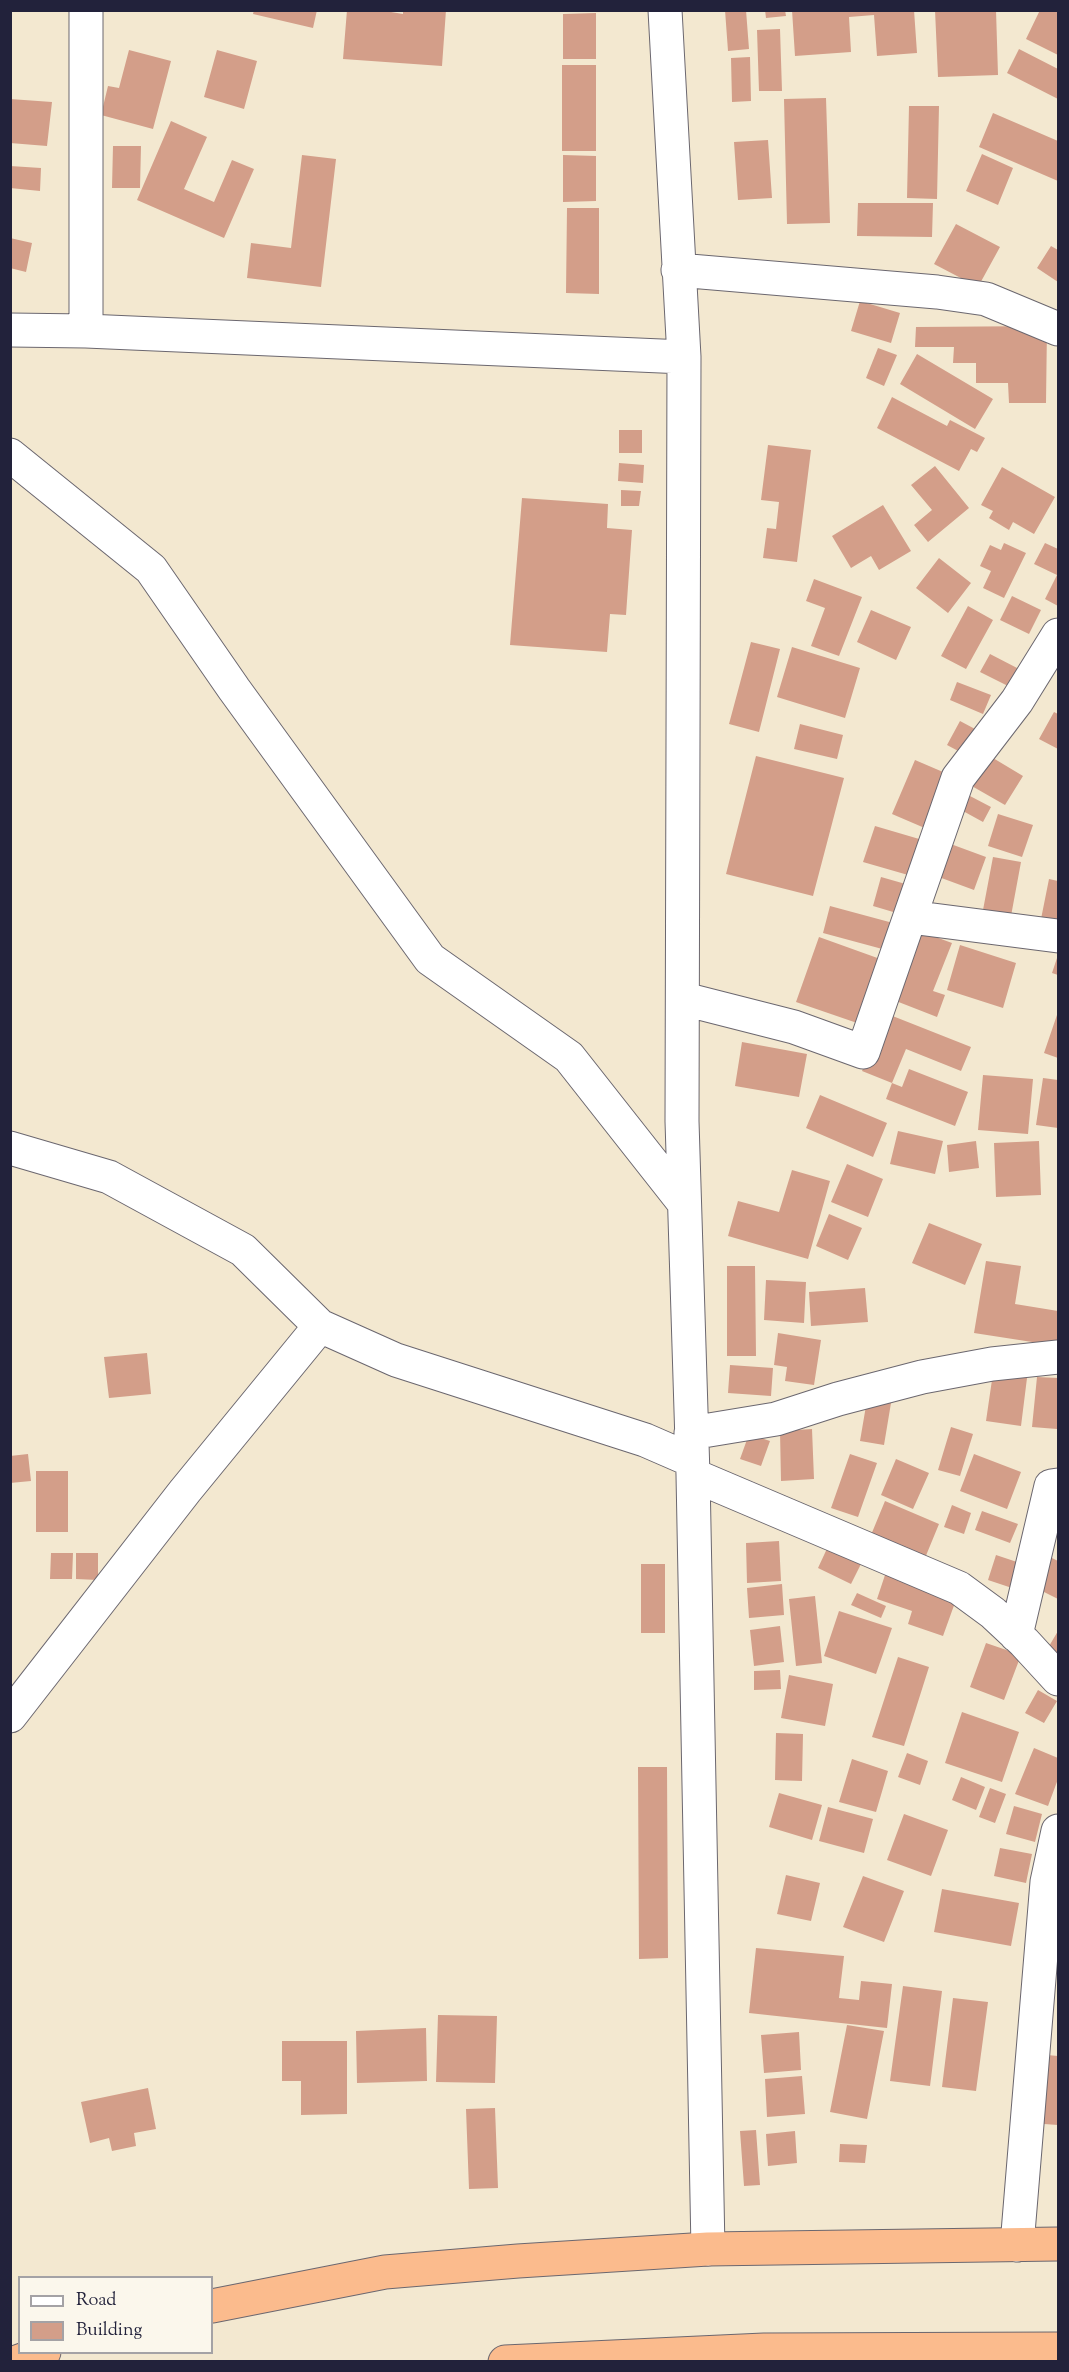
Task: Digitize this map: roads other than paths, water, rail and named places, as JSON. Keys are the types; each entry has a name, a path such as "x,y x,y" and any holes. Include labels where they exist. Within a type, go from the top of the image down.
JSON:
{"highway":[{"path":"213,2306 385,2272 708,2249 1059,2244"},
{"path":"525,2361 653,2358 764,2350 1059,2349"},
{"path":"18,2361 38,2354"}],"street":[{"path":"86,330 87,10"},
{"path":"665,10 684,357 684,1203 692,1456 708,2249"},
{"path":"678,270 937,292 986,299 1059,329"},
{"path":"10,330 86,330 684,357"},
{"path":"10,455 151,569 234,689 430,959 569,1057 684,1203"},
{"path":"684,999 794,1027 863,1052 958,778 1017,701 1059,634"},
{"path":"910,917 1059,936"},
{"path":"10,1148 109,1177 243,1250 320,1326 396,1360 692,1456 959,1588 993,1613 1059,1679"},
{"path":"10,1716 185,1491 320,1326"},
{"path":"692,1456 776,1419 838,1399 922,1377 992,1364 1059,1357"},
{"path":"1017,1635 1051,1486 1059,1485"},
{"path":"1017,2245 1047,1882 1059,1831"}]}
